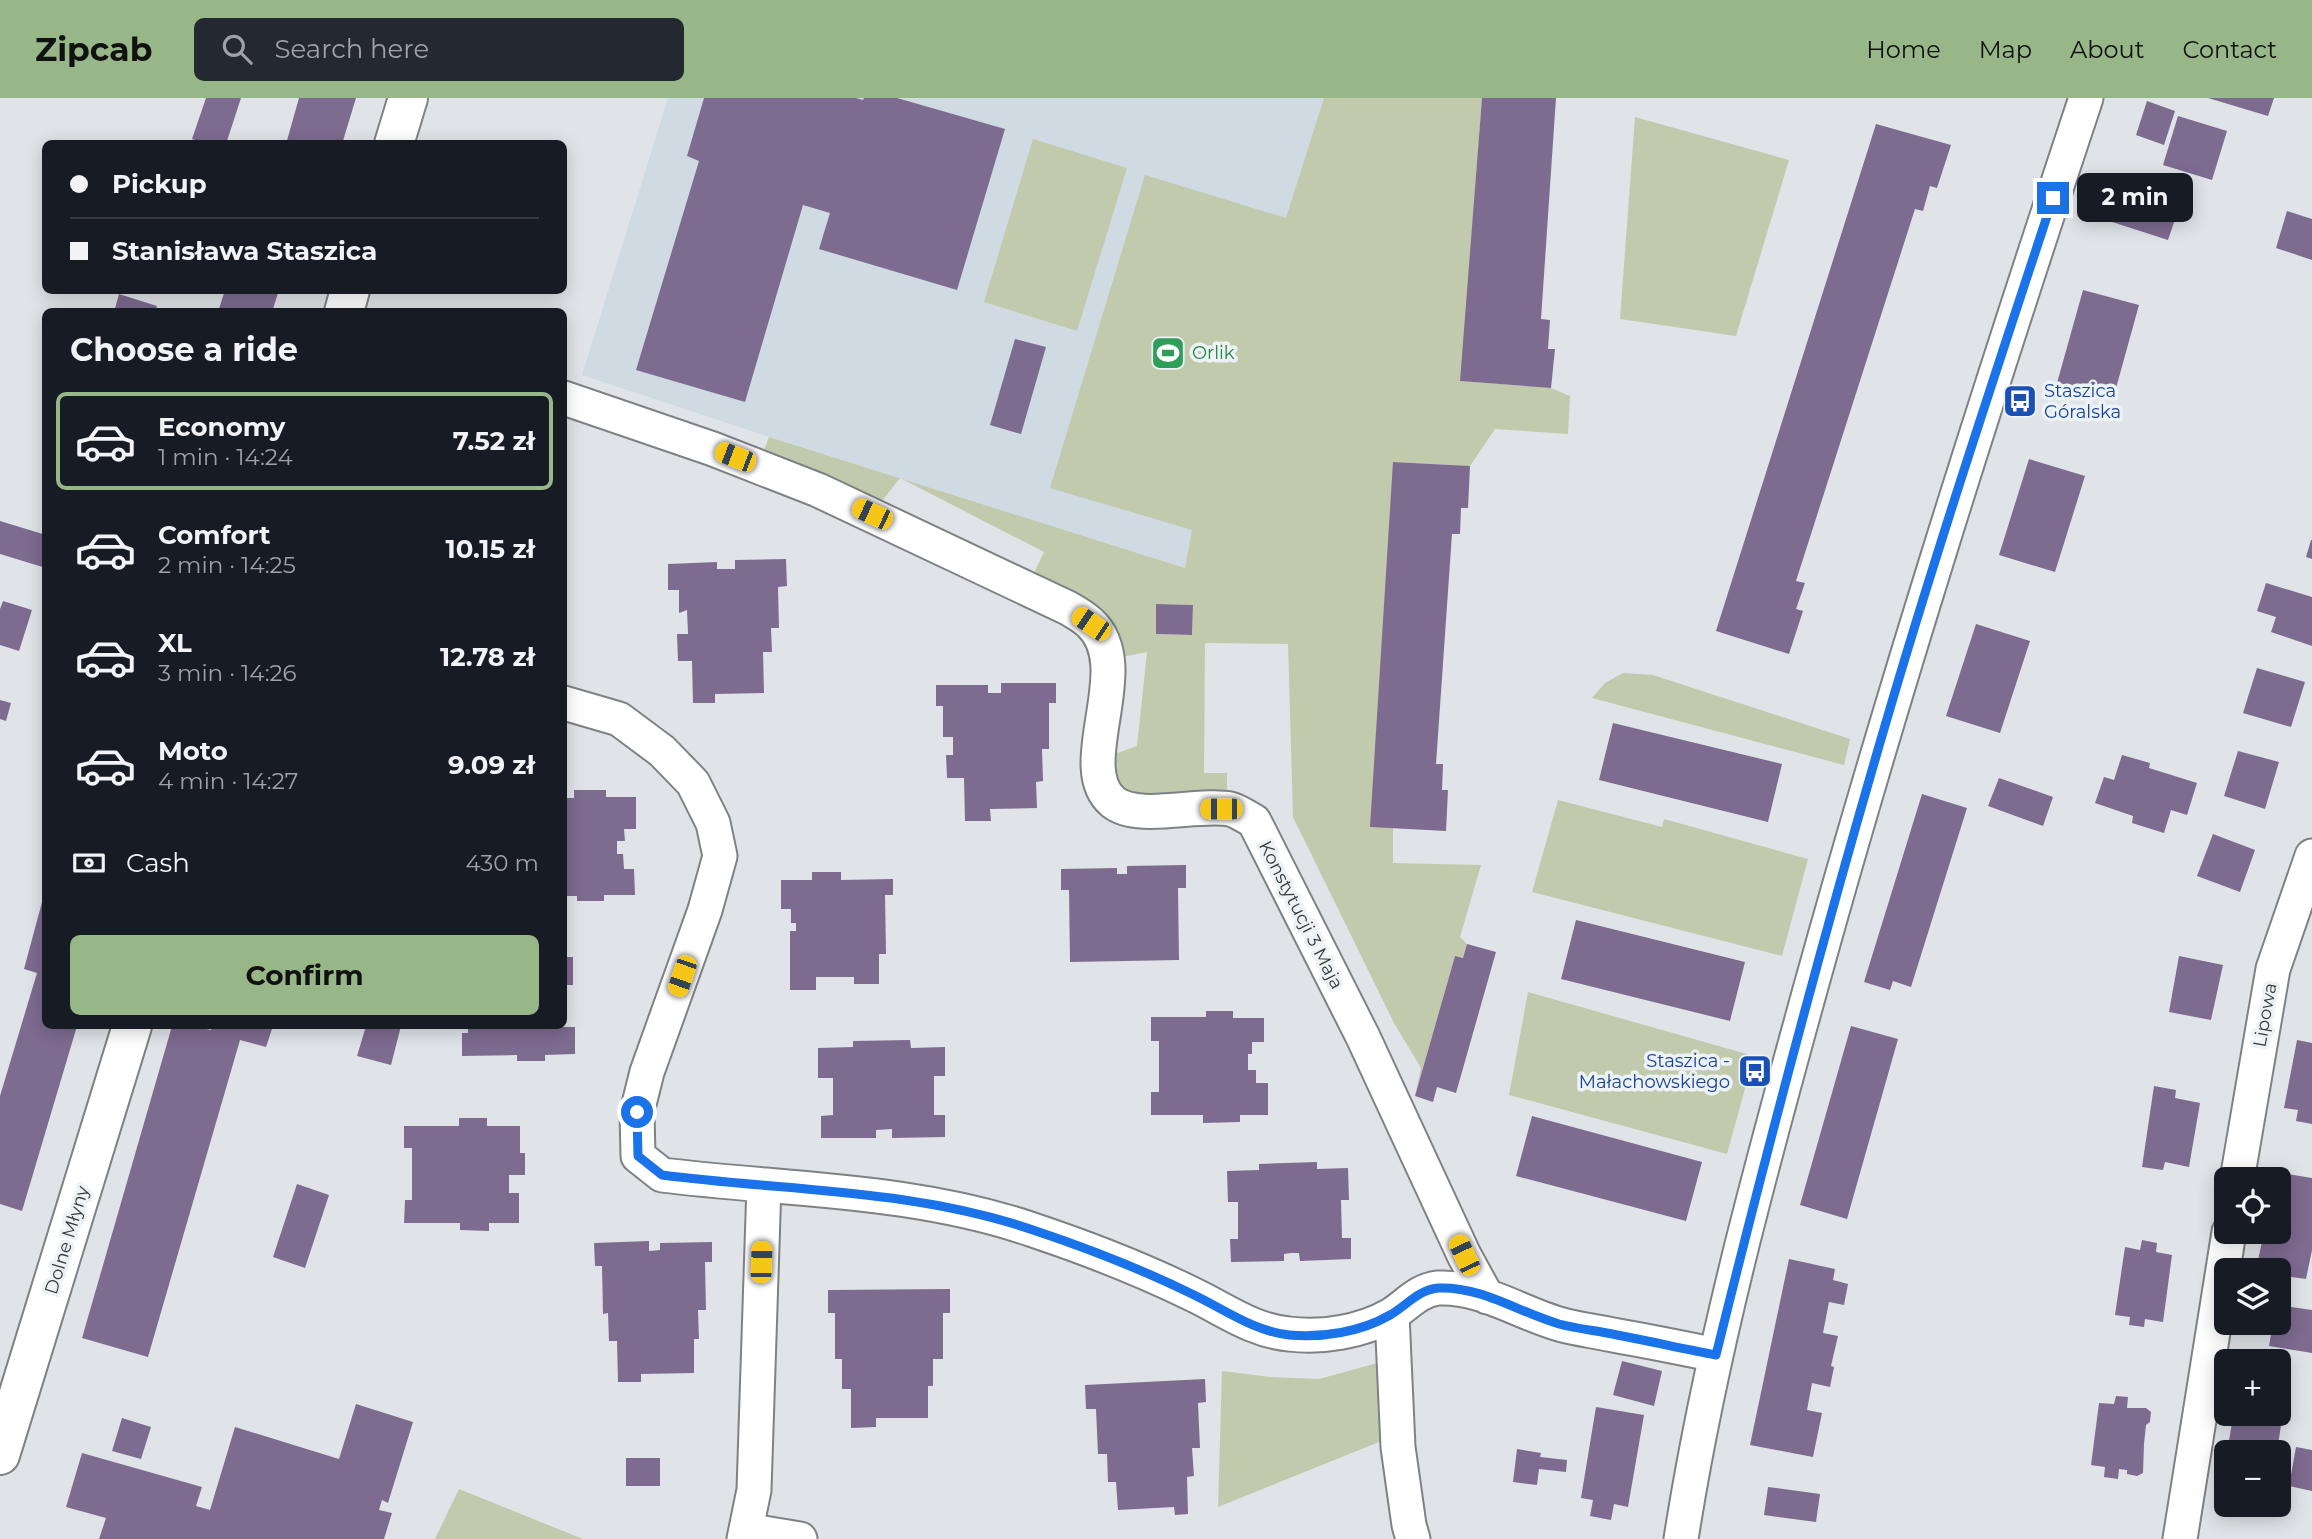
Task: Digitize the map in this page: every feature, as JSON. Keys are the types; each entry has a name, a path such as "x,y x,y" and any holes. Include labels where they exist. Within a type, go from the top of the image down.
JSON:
{"street":[{"path":"395,140 408,98"},
{"path":"1681,1539 1692,1467 1716,1355 1789,1068 1885,725 2086,98"},
{"name":"Konstytucji 3 Maja","path":"567,399 713,449 818,490 1068,608 1091,624 1105,647 1107,660 1108,676 1098,760 1101,782 1107,793 1113,802 1131,810 1231,810 1254,821 1363,1037 1487,1297"},
{"path":"567,704 619,719 662,751 693,783 713,823 720,856 705,910 647,1072 637,1112 638,1156 662,1175 892,1197 992,1217 1093,1252 1192,1293 1243,1321 1288,1335 1320,1335 1367,1326 1392,1315 1411,1298 1433,1289 1462,1288 1558,1324 1716,1355"},
{"name":"Lipowa","path":"2239,1167 2273,969 2312,856"},
{"name":"Dolne Młyny","path":"0,1455 131,1029"},
{"path":"764,1185 754,1490 745,1535 800,1539"},
{"path":"2180,1539 2226,1244"},
{"path":"1392,1315 1398,1447 1413,1539"}],"shaded area":[{"path":"668,98 1324,98 1192,531 1185,568 582,375"}],"green space":[{"path":"1324,98 1482,98 1461,381 1551,388 1570,396 1568,434 1495,429 1470,466 1393,462 1393,863 1481,865 1460,937 1467,944 1463,958 1455,956 1415,1096 1421,1068 1394,1023 1293,817 1288,644 1205,643 1204,773 1227,773 1227,794 1131,810 1098,760 1137,746 1147,652 1107,660 1027,588 1044,552 901,479 1185,568 1192,530 1050,488 1145,175 1286,218","holes":["1156,604 1193,605 1192,635 1156,634"]},
{"path":"1635,117 1789,160 1736,336 1620,319"},
{"path":"1033,139 1127,168 1077,331 984,302"},
{"path":"769,437 900,478 872,514 758,466"},
{"path":"1623,673 1653,675 1850,739 1844,765 1592,698 1605,683"},
{"path":"1558,800 1662,827 1664,819 1808,859 1782,956 1532,892"},
{"path":"1528,992 1754,1056 1727,1154 1509,1095"},
{"path":"1381,1362 1384,1440 1218,1507 1222,1371 1319,1379"},
{"path":"459,1489 583,1539 435,1539"}],"building":[{"path":"206,98 241,98 227,140 192,139"},
{"path":"299,98 356,98 343,140 287,140"},
{"path":"704,98 897,98 1005,129 957,290 819,249 830,213 803,205 745,402 636,370 699,161 687,156"},
{"path":"1482,98 1556,98 1541,319 1550,320 1548,349 1555,349 1551,388 1460,381"},
{"path":"2208,98 2274,98 2268,116"},
{"path":"2147,101 2175,111 2164,145 2136,135"},
{"path":"2178,116 2227,131 2212,180 2163,165"},
{"path":"1876,124 1951,145 1937,188 1930,186 1923,211 1915,209 1796,581 1805,583 1796,609 1803,611 1789,654 1716,631"},
{"path":"2121,175 2183,196 2168,240 2106,220"},
{"path":"2287,211 2312,219 2312,260 2276,248"},
{"path":"2083,290 2139,305 2113,399 2057,383"},
{"path":"119,294 157,306 156,308 115,308"},
{"path":"224,294 278,294 273,308 219,308"},
{"path":"1015,339 1046,347 1021,434 990,425"},
{"path":"2029,459 2085,476 2055,572 1999,555"},
{"path":"1393,462 1470,466 1468,508 1461,508 1460,534 1452,534 1436,764 1443,764 1442,790 1448,790 1446,831 1370,827"},
{"path":"0,521 42,534 42,567 0,554"},
{"path":"2312,540 2312,559 2306,557"},
{"path":"786,559 787,586 778,587 779,628 771,628 772,652 763,652 764,693 715,694 715,703 693,703 692,661 678,661 677,634 688,634 687,610 679,613 679,590 668,590 668,564 717,562 717,569 735,569 735,560"},
{"path":"2266,583 2312,597 2312,646 2271,632 2276,617 2257,611"},
{"path":"3,601 32,610 19,651 0,645 0,609"},
{"path":"1156,604 1193,605 1192,635 1156,634"},
{"path":"1976,624 2030,641 2000,733 1946,716"},
{"path":"2257,668 2305,682 2291,727 2243,713"},
{"path":"1001,683 1056,683 1056,703 1049,703 1049,749 1042,749 1043,781 1036,782 1037,808 990,809 991,821 965,821 964,778 947,778 946,755 953,755 953,737 943,737 943,706 936,706 936,685 988,685 988,693 1001,693"},
{"path":"0,700 11,703 6,721 0,719"},
{"path":"1613,723 1782,764 1768,822 1599,780"},
{"path":"2238,751 2279,762 2265,809 2224,796"},
{"path":"2122,755 2150,763 2149,768 2197,783 2187,815 2171,810 2164,833 2132,823 2133,816 2095,803 2104,777 2114,780"},
{"path":"1999,778 2053,797 2043,826 1988,806"},
{"path":"574,790 606,790 606,797 636,797 636,829 624,829 625,841 617,841 617,854 623,854 624,869 634,869 635,895 604,895 604,901 577,901 577,896 567,896 567,798 574,798"},
{"path":"1922,794 1967,808 1911,987 1893,981 1890,990 1864,982"},
{"path":"2213,834 2255,850 2240,892 2197,876"},
{"path":"1186,865 1186,888 1178,888 1179,960 1070,962 1069,890 1061,890 1061,869 1117,868 1117,874 1127,874 1127,866"},
{"path":"812,872 841,872 841,880 893,879 893,895 885,895 886,954 879,954 879,984 854,984 854,977 816,977 816,990 790,990 790,931 796,931 796,923 791,923 791,909 781,909 781,880 812,880"},
{"path":"42,902 42,1029 76,1029 22,1211 0,1204 0,1096 37,973 24,969"},
{"path":"1576,920 1745,962 1730,1021 1561,979"},
{"path":"1467,944 1496,952 1456,1093 1437,1087 1433,1102 1415,1096 1455,956 1463,958"},
{"path":"2179,956 2223,965 2211,1020 2169,1012"},
{"path":"567,957 573,957 573,985 567,985"},
{"path":"1206,1011 1233,1011 1233,1018 1264,1018 1264,1042 1252,1042 1252,1054 1248,1054 1248,1070 1256,1070 1256,1083 1268,1083 1268,1115 1240,1115 1240,1122 1203,1123 1203,1115 1151,1115 1151,1092 1159,1092 1159,1041 1151,1041 1151,1017 1206,1017"},
{"path":"1851,1026 1898,1039 1847,1219 1800,1205"},
{"path":"575,1027 575,1054 545,1055 545,1061 517,1061 517,1055 462,1056 462,1033 468,1033 468,1029"},
{"path":"171,1029 272,1029 266,1047 240,1040 148,1357 82,1338"},
{"path":"365,1029 400,1029 391,1065 357,1056"},
{"path":"910,1040 911,1048 945,1047 945,1076 934,1076 934,1115 945,1115 945,1137 892,1138 892,1129 876,1130 876,1138 821,1138 821,1116 833,1115 833,1078 818,1078 818,1048 853,1047 853,1041"},
{"path":"2297,1040 2312,1043 2312,1124 2296,1121 2298,1110 2284,1108"},
{"path":"2154,1086 2176,1090 2175,1098 2200,1103 2189,1167 2165,1162 2163,1170 2142,1167"},
{"path":"1532,1116 1702,1162 1686,1221 1516,1176"},
{"path":"459,1118 487,1118 487,1126 520,1126 520,1153 525,1153 525,1175 509,1175 509,1193 519,1193 519,1223 489,1223 489,1231 460,1230 460,1223 404,1223 405,1200 412,1200 412,1148 404,1148 404,1126 459,1126"},
{"path":"1317,1162 1317,1169 1348,1168 1349,1200 1341,1200 1342,1238 1351,1238 1351,1259 1300,1261 1299,1253 1291,1253 1284,1254 1284,1261 1231,1262 1230,1239 1238,1239 1238,1202 1228,1202 1227,1171 1259,1170 1259,1164"},
{"path":"2291,1175 2312,1178 2312,1250 2306,1279 2291,1277 2291,1258 2259,1258 2261,1244 2291,1244"},
{"path":"297,1184 329,1195 305,1268 273,1257"},
{"path":"2142,1240 2157,1243 2156,1252 2172,1255 2163,1322 2145,1319 2144,1327 2129,1325 2130,1317 2115,1315 2125,1247 2140,1250"},
{"path":"649,1241 649,1251 660,1250 660,1243 712,1242 712,1262 705,1262 706,1310 698,1310 699,1339 694,1339 694,1373 641,1374 641,1382 618,1382 617,1341 609,1341 608,1313 603,1314 602,1266 595,1266 594,1243"},
{"path":"1789,1259 1835,1269 1833,1280 1848,1284 1844,1305 1829,1302 1823,1333 1838,1336 1831,1366 1834,1367 1830,1387 1812,1383 1807,1410 1822,1413 1813,1457 1750,1445"},
{"path":"950,1289 950,1313 943,1313 943,1359 933,1359 933,1386 928,1386 928,1418 876,1418 876,1427 851,1428 851,1389 842,1389 842,1359 835,1359 835,1313 828,1313 828,1290"},
{"path":"2291,1307 2312,1310 2312,1353 2269,1346 2271,1335 2291,1335"},
{"path":"1622,1361 1662,1371 1654,1406 1613,1395"},
{"path":"1205,1379 1206,1402 1198,1403 1200,1448 1192,1448 1194,1476 1187,1477 1188,1514 1175,1515 1174,1507 1118,1510 1116,1482 1108,1482 1107,1454 1098,1454 1096,1409 1086,1409 1085,1385"},
{"path":"2116,1396 2128,1397 2127,1408 2146,1408 2151,1412 2150,1422 2146,1425 2143,1473 2137,1476 2119,1469 2118,1479 2104,1477 2105,1467 2091,1465 2099,1403 2114,1404"},
{"path":"356,1404 413,1422 388,1503 382,1500 379,1510 392,1513 384,1539 99,1539 106,1518 66,1507 82,1453 202,1487 196,1506 210,1510 235,1427 339,1459"},
{"path":"1596,1407 1644,1415 1628,1507 1614,1504 1611,1520 1590,1516 1593,1500 1581,1498"},
{"path":"122,1418 151,1427 141,1459 112,1451"},
{"path":"2231,1426 2281,1426 2279,1440 2229,1440"},
{"path":"2296,1447 2312,1450 2312,1491 2291,1486"},
{"path":"1517,1449 1541,1453 1540,1457 1567,1460 1566,1472 1539,1469 1537,1485 1513,1482"},
{"path":"626,1458 660,1458 660,1486 626,1486"},
{"path":"1768,1487 1820,1494 1816,1522 1764,1515"}],"place":[{"name":"Orlik","path":"1168,353"},
{"name":"Staszica Góralska","path":"2020,401"},
{"name":"Staszica - Małachowskiego","path":"1755,1071"}],"route":[{"path":"637,1112 638,1156 662,1175 892,1197 992,1217 1106,1257 1192,1293 1243,1321 1288,1335 1320,1335 1367,1326 1392,1315 1411,1298 1433,1289 1462,1288 1558,1324 1716,1355 1785,1081 1854,831 1885,725 2053,198"}]}
